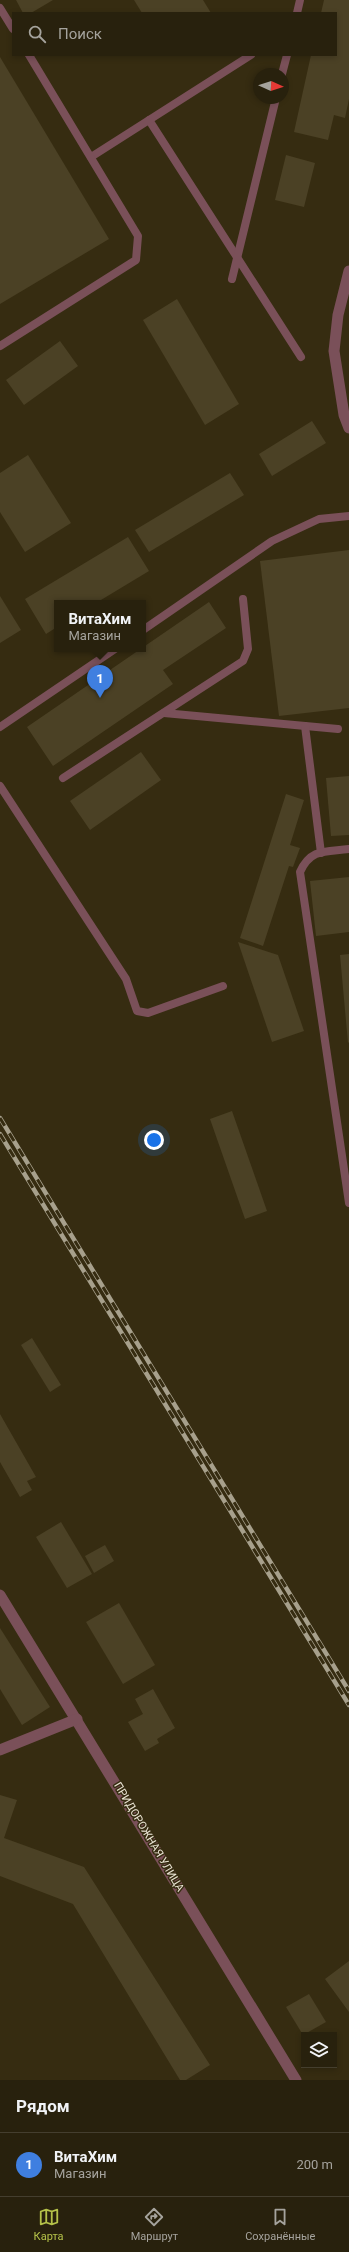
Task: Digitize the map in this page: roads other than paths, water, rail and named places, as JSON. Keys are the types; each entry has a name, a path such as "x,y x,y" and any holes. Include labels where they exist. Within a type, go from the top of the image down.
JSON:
{"street":[{"path":"349,271 338,315 334,351 344,415 349,428"},
{"name":"ПРИДОРОЖНАЯ УЛИЦА","path":"0,1595 296,2080"},
{"path":"0,1750 77,1719"}],"lane":[{"path":"297,12 300,0"},
{"path":"0,8 12,27"},
{"path":"0,346 136,260 138,236 30,56"},
{"path":"91,157 249,56"},
{"path":"284,68 287,56"},
{"path":"232,279 275,104"},
{"path":"149,120 301,357"},
{"path":"146,628 272,541 319,520 349,516"},
{"path":"63,778 243,661 248,649 243,599"},
{"path":"0,727 111,652"},
{"path":"164,712 338,729"},
{"path":"305,726 321,853"},
{"path":"0,786 126,979 137,1011 148,1013 223,986"},
{"path":"349,849 314,854 305,860 300,872 349,1202"}],"railway":[{"path":"0,1118 349,1691"},
{"path":"0,1134 349,1705"}],"place":[{"name":"ВитаХим","path":"100,698"}]}
